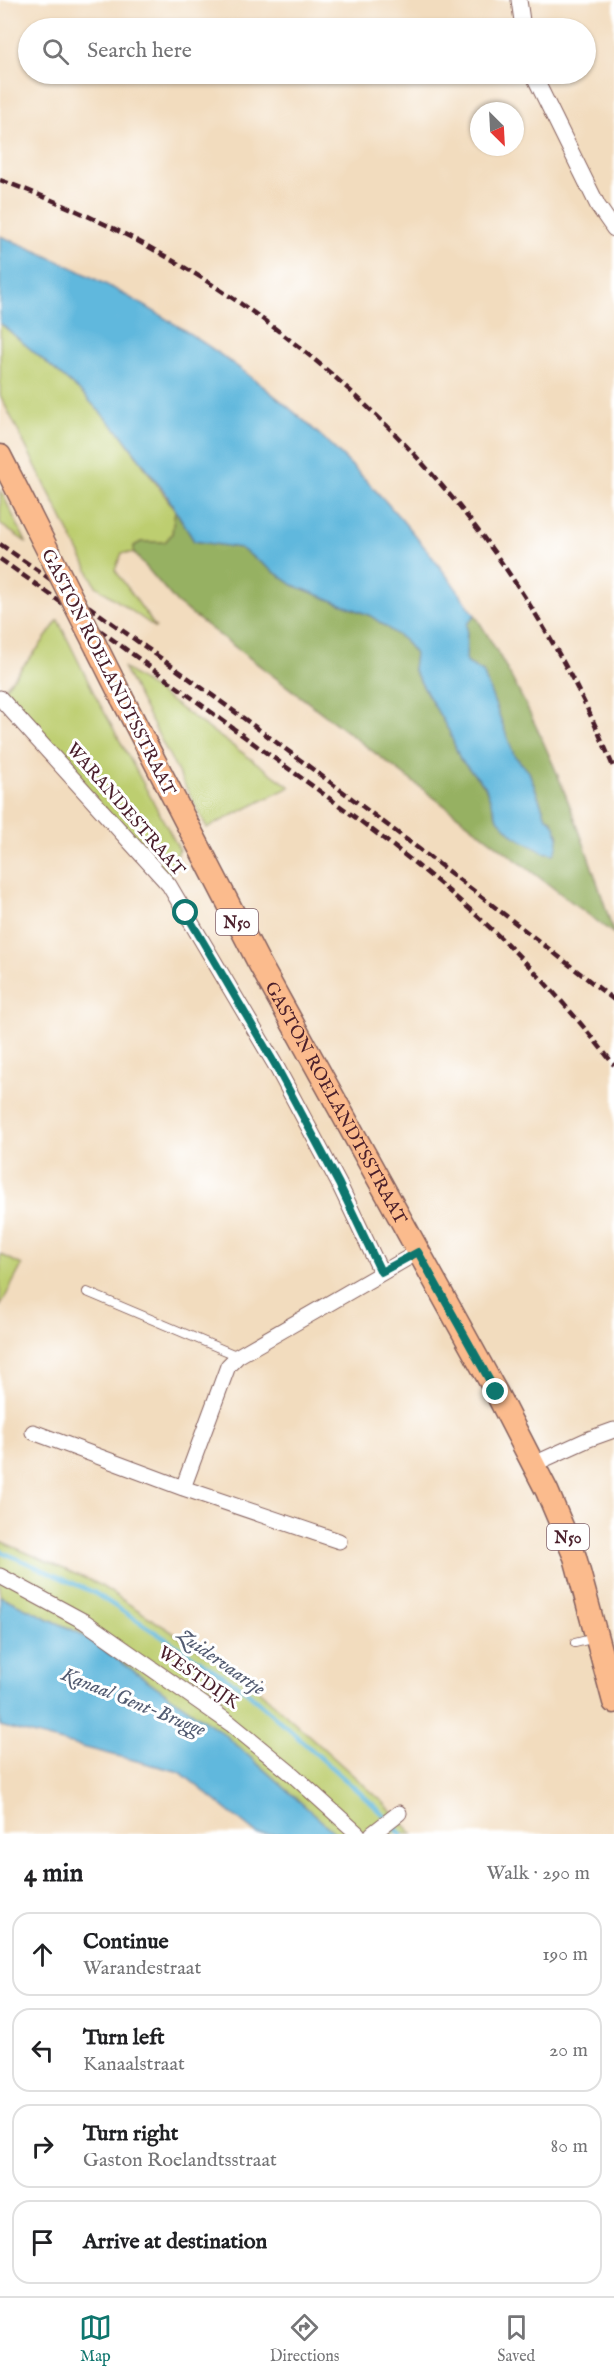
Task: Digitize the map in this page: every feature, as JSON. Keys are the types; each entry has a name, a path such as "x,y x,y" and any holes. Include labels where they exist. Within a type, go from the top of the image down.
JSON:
{"main road":[{"name":"GASTON ROELANDTSSTRAAT","path":"0,456 258,961 534,1464 563,1525 575,1557 614,1702"}],"street":[{"path":"519,0 522,18"},
{"path":"538,84 593,196 614,229"},
{"name":"WARANDESTRAAT","path":"0,698 169,885 276,1066 339,1184 381,1272"},
{"path":"183,1488 228,1366 238,1356 418,1252"},
{"path":"534,1464 614,1430"},
{"path":"33,1432 183,1488 339,1541"},
{"name":"WESTDIJK","path":"0,1576 86,1622 231,1724 293,1774 357,1834"},
{"path":"377,1831 397,1814"}],"lane":[{"path":"87,1292 238,1356"},
{"path":"575,1643 597,1638"}],"green space":[{"path":"0,323 83,394 121,434 175,510 172,534 165,542 141,542 134,546 134,553 122,553 115,570 156,628 96,586 0,395"},
{"path":"0,489 26,542 0,524"},
{"path":"175,510 194,541 240,548 293,585 371,616 404,640 415,654 413,669 449,731 460,759 485,786 497,818 559,836 552,820 546,817 529,772 514,755 483,672 466,662 467,624 475,615 519,692 555,770 586,849 614,934 177,603 134,553 134,546 141,542 165,542 172,534"},
{"path":"58,620 96,697 179,849 169,885 0,694"},
{"path":"123,667 290,787 207,828"},
{"path":"0,1254 22,1265 0,1307"},
{"path":"0,1541 98,1584 252,1684 385,1804 413,1834 336,1834 223,1733 79,1633 0,1596"}],"water":[{"path":"0,236 72,268 141,304 206,344 267,389 324,439 378,493 428,552 475,615 467,624 466,662 483,672 514,755 529,772 546,817 556,828 558,838 554,854 543,852 514,836 497,818 485,786 460,759 449,731 413,669 415,654 404,640 371,616 293,585 240,548 194,541 166,494 121,434 83,394 0,323"},
{"name":"Kanaal Gent-Brugge","path":"0,1596 79,1633 223,1733 336,1834 257,1834 180,1772 0,1726"}],"waterway":[{"name":"Zuidervaartje","path":"0,1551 93,1592 246,1691 379,1810 401,1834"}],"railway":[{"path":"0,180 102,223 198,276 288,338 370,409 445,489 510,575 567,669 614,769"},
{"path":"0,544 310,768 614,1000"},
{"path":"0,559 390,843 441,885 525,962 562,1002 614,1065"}],"route":[{"path":"186,913 276,1066 339,1184 381,1272 418,1252 496,1392"}]}
